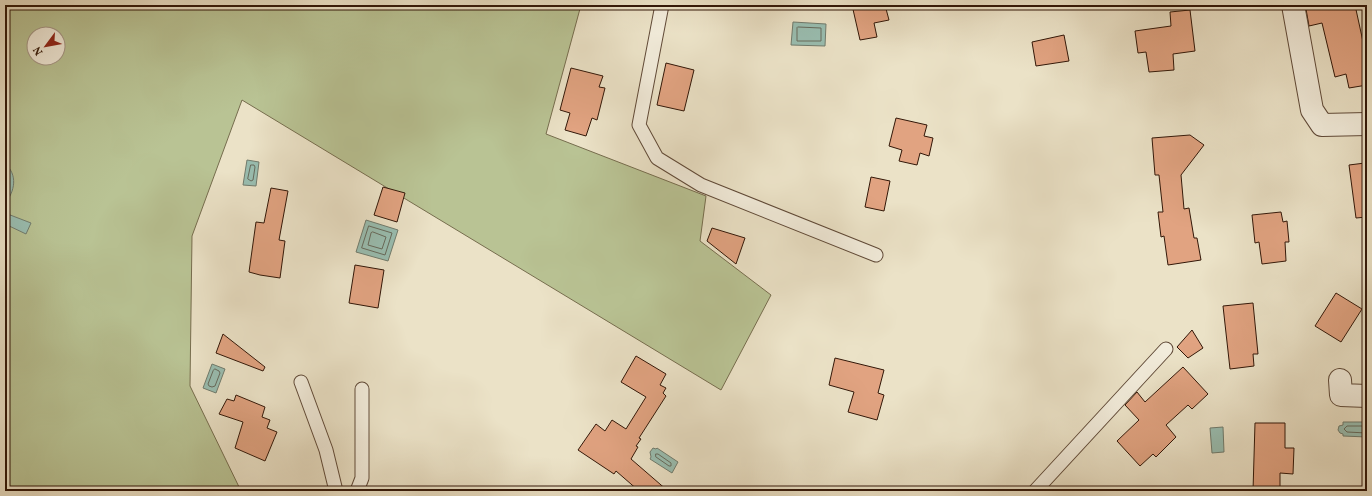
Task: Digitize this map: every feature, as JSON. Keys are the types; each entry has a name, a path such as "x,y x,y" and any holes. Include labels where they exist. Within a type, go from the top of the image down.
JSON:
{"street":[{"path":"1293,5 1312,110 1322,124 1367,124"},
{"path":"1340,380 1341,395 1367,396"}],"lane":[{"path":"662,5 639,126 658,158 700,184 876,255"},
{"path":"1035,491 1166,349"},
{"path":"301,382 326,450 336,491"},
{"path":"357,491 362,478 362,389"}],"green space":[{"path":"5,5 581,5 546,134 706,196 700,241 771,295 721,390 242,100 192,236 190,386 241,491 5,491"}],"water":[{"path":"793,22 826,24 825,46 791,45"},
{"path":"247,160 259,162 256,186 243,185"},
{"path":"5,164 12,173 14,183 11,194 5,203"},
{"path":"5,213 31,223 26,234 5,224"},
{"path":"366,220 398,230 388,261 356,252"},
{"path":"212,364 225,369 216,393 203,388"},
{"path":"1343,422 1367,422 1367,437 1343,436 1343,434 1338,430 1339,426 1343,425"},
{"path":"1223,427 1224,452 1212,453 1210,428"},
{"path":"653,448 657,448 678,462 672,473 650,459 650,452"}],"building":[{"path":"852,5 885,5 889,20 874,23 877,37 860,40"},
{"path":"1329,5 1355,5 1367,60 1367,85 1349,88 1346,74 1335,77 1322,23 1309,26 1306,9"},
{"path":"1190,10 1195,51 1173,54 1174,70 1149,72 1146,52 1138,53 1135,31 1171,26 1170,12"},
{"path":"1064,35 1069,61 1036,66 1032,42"},
{"path":"666,63 694,70 684,111 657,105"},
{"path":"571,68 603,76 599,87 605,88 597,120 592,118 586,136 565,130 570,113 560,110"},
{"path":"896,118 927,125 924,136 933,138 929,156 920,153 917,165 899,161 902,150 889,146"},
{"path":"1190,135 1204,145 1181,175 1184,209 1189,208 1194,238 1197,238 1201,260 1168,265 1164,236 1161,237 1158,212 1163,212 1159,175 1155,175 1152,138"},
{"path":"1365,163 1367,176 1367,217 1356,218 1349,165"},
{"path":"871,177 890,181 884,211 865,207"},
{"path":"383,187 405,193 397,222 374,215"},
{"path":"271,188 288,191 279,240 285,241 280,278 249,272 256,222 264,223"},
{"path":"1281,212 1283,222 1287,221 1289,242 1285,242 1286,261 1262,264 1259,242 1255,243 1252,215"},
{"path":"712,228 745,238 736,264 707,241"},
{"path":"355,265 384,270 378,308 349,303"},
{"path":"1336,293 1362,309 1341,342 1315,326"},
{"path":"1253,303 1258,354 1253,354 1254,366 1230,369 1223,306"},
{"path":"1192,330 1203,348 1188,358 1177,347"},
{"path":"223,334 265,367 263,371 216,353"},
{"path":"636,356 666,374 660,385 666,388 663,393 666,396 639,438 641,439 636,446 638,447 631,459 668,491 639,491 616,471 614,474 578,450 596,424 605,431 612,420 626,429 646,397 621,382"},
{"path":"835,358 884,370 878,393 884,395 877,420 848,412 854,392 829,385"},
{"path":"1183,367 1208,394 1192,409 1188,405 1166,425 1176,437 1156,457 1153,454 1140,466 1117,441 1139,420 1125,405 1137,392 1145,402"},
{"path":"236,395 265,407 262,417 270,420 267,428 277,432 265,461 235,448 243,422 219,414 227,399 234,401"},
{"path":"1255,423 1285,423 1285,448 1294,448 1293,474 1280,473 1280,491 1253,491"}]}
